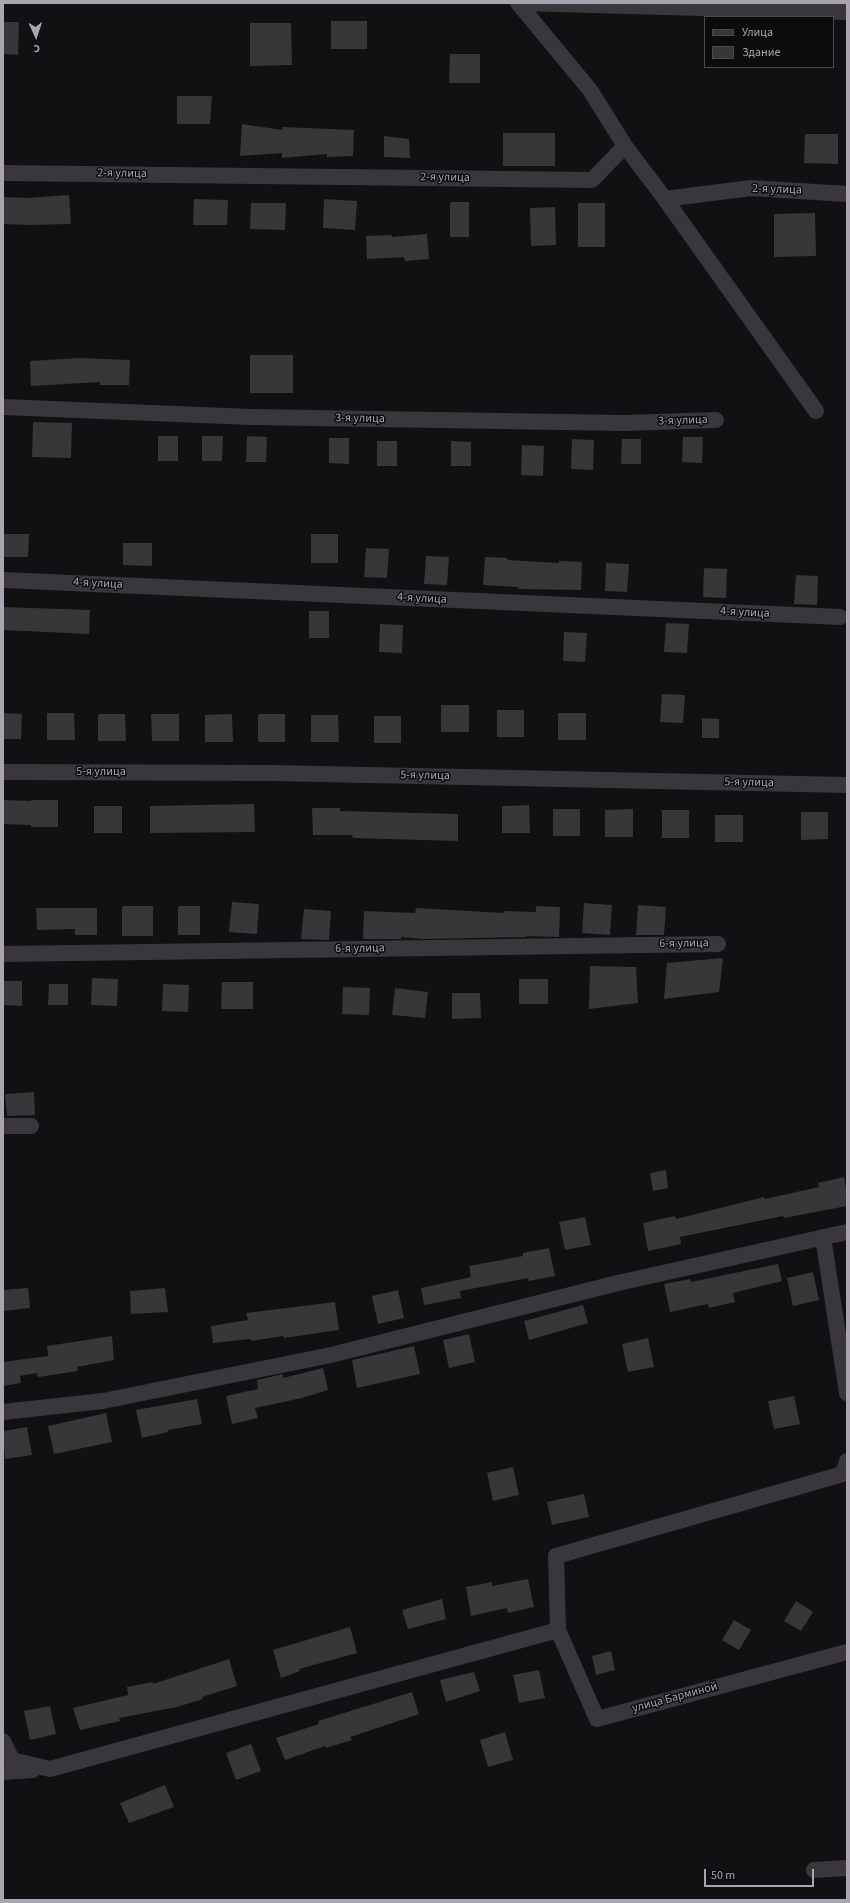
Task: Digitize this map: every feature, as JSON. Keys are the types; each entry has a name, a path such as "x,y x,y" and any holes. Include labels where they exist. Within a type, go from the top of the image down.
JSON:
{"street":[{"path":"519,3 847,12"},
{"path":"519,3 590,90 625,146 665,199 816,411"},
{"name":"2-я улица","path":"3,173 592,180 625,146"},
{"name":"2-я улица","path":"665,199 751,188 847,194"},
{"name":"3-я улица","path":"3,407 251,417 625,423 716,420"},
{"name":"4-я улица","path":"3,580 840,617"},
{"name":"5-я улица","path":"3,772 288,774 847,785"},
{"name":"6-я улица","path":"3,954 718,944"},
{"path":"3,1126 31,1126"},
{"path":"3,1412 103,1401 331,1354 618,1283 847,1232"},
{"path":"823,1237 847,1393"},
{"path":"3,1772 50,1768 558,1630 556,1556 843,1474 847,1461"},
{"name":"улица Барминой","path":"558,1630 597,1719 847,1652"},
{"path":"3,1741 12,1760 50,1768"},
{"path":"814,1870 847,1868"}],"building":[{"path":"331,21 367,21 367,49 331,49"},
{"path":"3,22 19,22 18,55 3,54"},
{"path":"250,23 291,23 292,65 250,66"},
{"path":"450,54 480,54 480,83 449,83"},
{"path":"177,96 212,96 210,124 177,124"},
{"path":"242,124 282,130 282,127 354,130 353,156 327,157 327,154 282,158 282,153 240,156"},
{"path":"503,133 555,133 555,166 503,166"},
{"path":"805,134 838,134 838,164 804,163"},
{"path":"384,136 409,139 410,158 384,157"},
{"path":"69,195 71,224 3,224 3,197 28,198"},
{"path":"194,199 228,200 227,225 193,225"},
{"path":"324,199 357,201 355,230 323,228"},
{"path":"450,202 469,202 469,237 450,237"},
{"path":"251,203 286,203 285,230 250,229"},
{"path":"578,203 605,203 605,247 578,247"},
{"path":"555,207 556,245 531,246 530,208"},
{"path":"815,213 816,256 774,257 774,214"},
{"path":"427,234 429,259 405,261 404,257 367,259 366,236 392,235 392,237"},
{"path":"250,355 293,355 293,393 250,393"},
{"path":"80,358 130,360 129,385 100,385 100,382 31,386 30,361"},
{"path":"33,422 72,423 71,458 32,457"},
{"path":"158,436 178,436 178,461 158,461"},
{"path":"202,436 223,436 222,461 202,461"},
{"path":"247,436 267,437 266,462 246,462"},
{"path":"683,437 703,437 702,463 682,462"},
{"path":"329,438 349,438 349,464 329,463"},
{"path":"572,439 594,440 593,470 571,469"},
{"path":"622,439 641,439 641,464 621,464"},
{"path":"377,441 397,441 397,466 377,466"},
{"path":"451,441 471,442 471,466 451,466"},
{"path":"522,445 544,446 543,476 521,475"},
{"path":"3,534 29,534 28,557 3,557"},
{"path":"311,534 338,534 338,563 311,563"},
{"path":"123,543 152,543 152,566 123,565"},
{"path":"366,548 389,549 387,578 364,577"},
{"path":"426,556 449,557 447,585 424,584"},
{"path":"485,557 508,558 507,560 559,563 559,561 582,562 581,590 518,589 518,587 483,585"},
{"path":"606,563 629,564 627,592 605,591"},
{"path":"704,568 727,569 726,598 703,597"},
{"path":"796,575 818,576 817,605 794,604"},
{"path":"3,607 90,610 89,634 3,630"},
{"path":"309,611 329,611 329,638 309,638"},
{"path":"666,623 689,624 687,653 664,652"},
{"path":"380,624 403,625 402,653 379,652"},
{"path":"564,632 587,633 585,662 563,661"},
{"path":"662,694 685,695 683,723 660,722"},
{"path":"441,705 469,705 469,732 441,732"},
{"path":"497,710 524,710 524,737 497,737"},
{"path":"3,713 22,714 21,739 3,739"},
{"path":"47,713 74,713 75,740 47,740"},
{"path":"558,713 586,713 586,740 558,740"},
{"path":"98,714 125,714 126,741 98,741"},
{"path":"151,714 179,714 179,741 152,741"},
{"path":"232,714 233,742 205,742 205,715"},
{"path":"258,714 285,714 285,742 258,742"},
{"path":"311,715 338,715 339,742 311,742"},
{"path":"374,716 401,716 401,743 374,743"},
{"path":"702,718 719,719 719,738 702,738"},
{"path":"3,800 58,800 58,827 31,827 31,825 3,824"},
{"path":"254,804 255,832 150,833 150,806"},
{"path":"529,805 530,833 502,833 502,806"},
{"path":"94,806 122,806 122,833 94,833"},
{"path":"312,808 340,808 340,811 458,814 458,841 353,838 352,835 313,835"},
{"path":"553,809 580,809 580,836 553,836"},
{"path":"633,809 633,837 605,837 605,810"},
{"path":"662,810 689,810 689,838 662,838"},
{"path":"801,812 828,812 828,839 801,840"},
{"path":"715,815 743,815 743,842 715,842"},
{"path":"232,902 259,904 257,934 229,932"},
{"path":"584,903 612,905 610,935 582,933"},
{"path":"638,905 666,907 664,935 636,935"},
{"path":"122,906 153,906 153,936 122,936"},
{"path":"178,906 200,906 200,935 178,935"},
{"path":"536,906 560,907 559,937 527,936 423,939 401,937 401,939 363,939 364,911 415,913 416,908 504,913 504,911 536,912"},
{"path":"36,908 97,908 97,935 75,935 75,929 37,930"},
{"path":"304,909 331,911 329,940 301,939"},
{"path":"723,958 719,992 664,999 667,963"},
{"path":"590,966 636,967 638,1003 589,1009"},
{"path":"92,978 118,979 117,1006 91,1005"},
{"path":"519,979 548,979 548,1004 519,1004"},
{"path":"3,981 22,981 22,1006 3,1005"},
{"path":"222,982 253,982 253,1009 221,1009"},
{"path":"49,984 68,984 68,1005 48,1005"},
{"path":"163,984 189,985 188,1012 162,1011"},
{"path":"343,987 370,988 369,1015 342,1014"},
{"path":"395,988 428,992 425,1018 392,1015"},
{"path":"452,993 480,993 481,1018 452,1019"},
{"path":"34,1092 35,1115 7,1116 5,1094"},
{"path":"666,1170 668,1188 653,1191 650,1173"},
{"path":"844,1177 847,1194 847,1206 784,1218 783,1216 680,1237 681,1244 648,1251 643,1223 675,1216 676,1219 764,1197 765,1199 819,1187 818,1183"},
{"path":"585,1217 591,1245 565,1250 559,1222"},
{"path":"549,1248 555,1276 529,1281 528,1278 460,1291 461,1298 424,1305 421,1288 471,1277 469,1266 523,1256 523,1253"},
{"path":"778,1264 782,1281 733,1293 735,1302 709,1308 708,1304 670,1312 664,1284 690,1279 691,1282"},
{"path":"813,1272 819,1300 793,1306 787,1278"},
{"path":"28,1288 30,1308 3,1311 3,1290"},
{"path":"165,1288 168,1312 131,1314 130,1291"},
{"path":"398,1290 404,1318 378,1324 372,1296"},
{"path":"335,1302 339,1330 284,1338 283,1336 251,1341 251,1339 213,1343 211,1326 248,1320 246,1313"},
{"path":"583,1305 588,1323 529,1340 524,1321"},
{"path":"469,1334 475,1362 449,1368 443,1340"},
{"path":"112,1336 114,1360 77,1367 78,1371 38,1377 37,1373 20,1376 21,1383 3,1386 3,1362 48,1356 47,1346"},
{"path":"648,1338 654,1367 628,1372 622,1344"},
{"path":"414,1346 420,1374 357,1388 352,1360"},
{"path":"323,1368 328,1390 302,1398 255,1408 258,1418 232,1424 226,1396 258,1389 257,1380 283,1374 283,1378"},
{"path":"794,1396 800,1424 774,1429 768,1401"},
{"path":"197,1399 202,1424 168,1430 168,1432 142,1438 136,1410"},
{"path":"106,1413 112,1442 54,1454 48,1426"},
{"path":"27,1427 32,1455 5,1459 3,1431"},
{"path":"513,1467 519,1495 493,1501 487,1473"},
{"path":"584,1494 589,1517 552,1525 547,1502"},
{"path":"528,1579 534,1607 508,1613 507,1608 471,1616 466,1587 492,1582 492,1586"},
{"path":"442,1599 446,1619 408,1629 402,1610"},
{"path":"796,1601 813,1612 801,1631 784,1621"},
{"path":"734,1620 751,1630 739,1650 722,1640"},
{"path":"350,1627 357,1653 299,1669 300,1671 281,1678 273,1650"},
{"path":"611,1651 615,1670 596,1675 592,1656"},
{"path":"229,1659 237,1686 177,1707 119,1718 120,1721 80,1730 73,1708 128,1695 127,1687 153,1682 153,1684"},
{"path":"539,1670 545,1698 519,1703 513,1675"},
{"path":"474,1672 480,1691 446,1702 440,1680"},
{"path":"412,1692 419,1714 350,1737 352,1740 326,1748 325,1746 285,1760 276,1738 319,1724 318,1721"},
{"path":"50,1706 56,1734 30,1740 24,1711"},
{"path":"505,1732 513,1760 488,1767 480,1740"},
{"path":"251,1744 261,1771 236,1780 226,1753"},
{"path":"165,1785 174,1807 129,1823 120,1803"}]}
